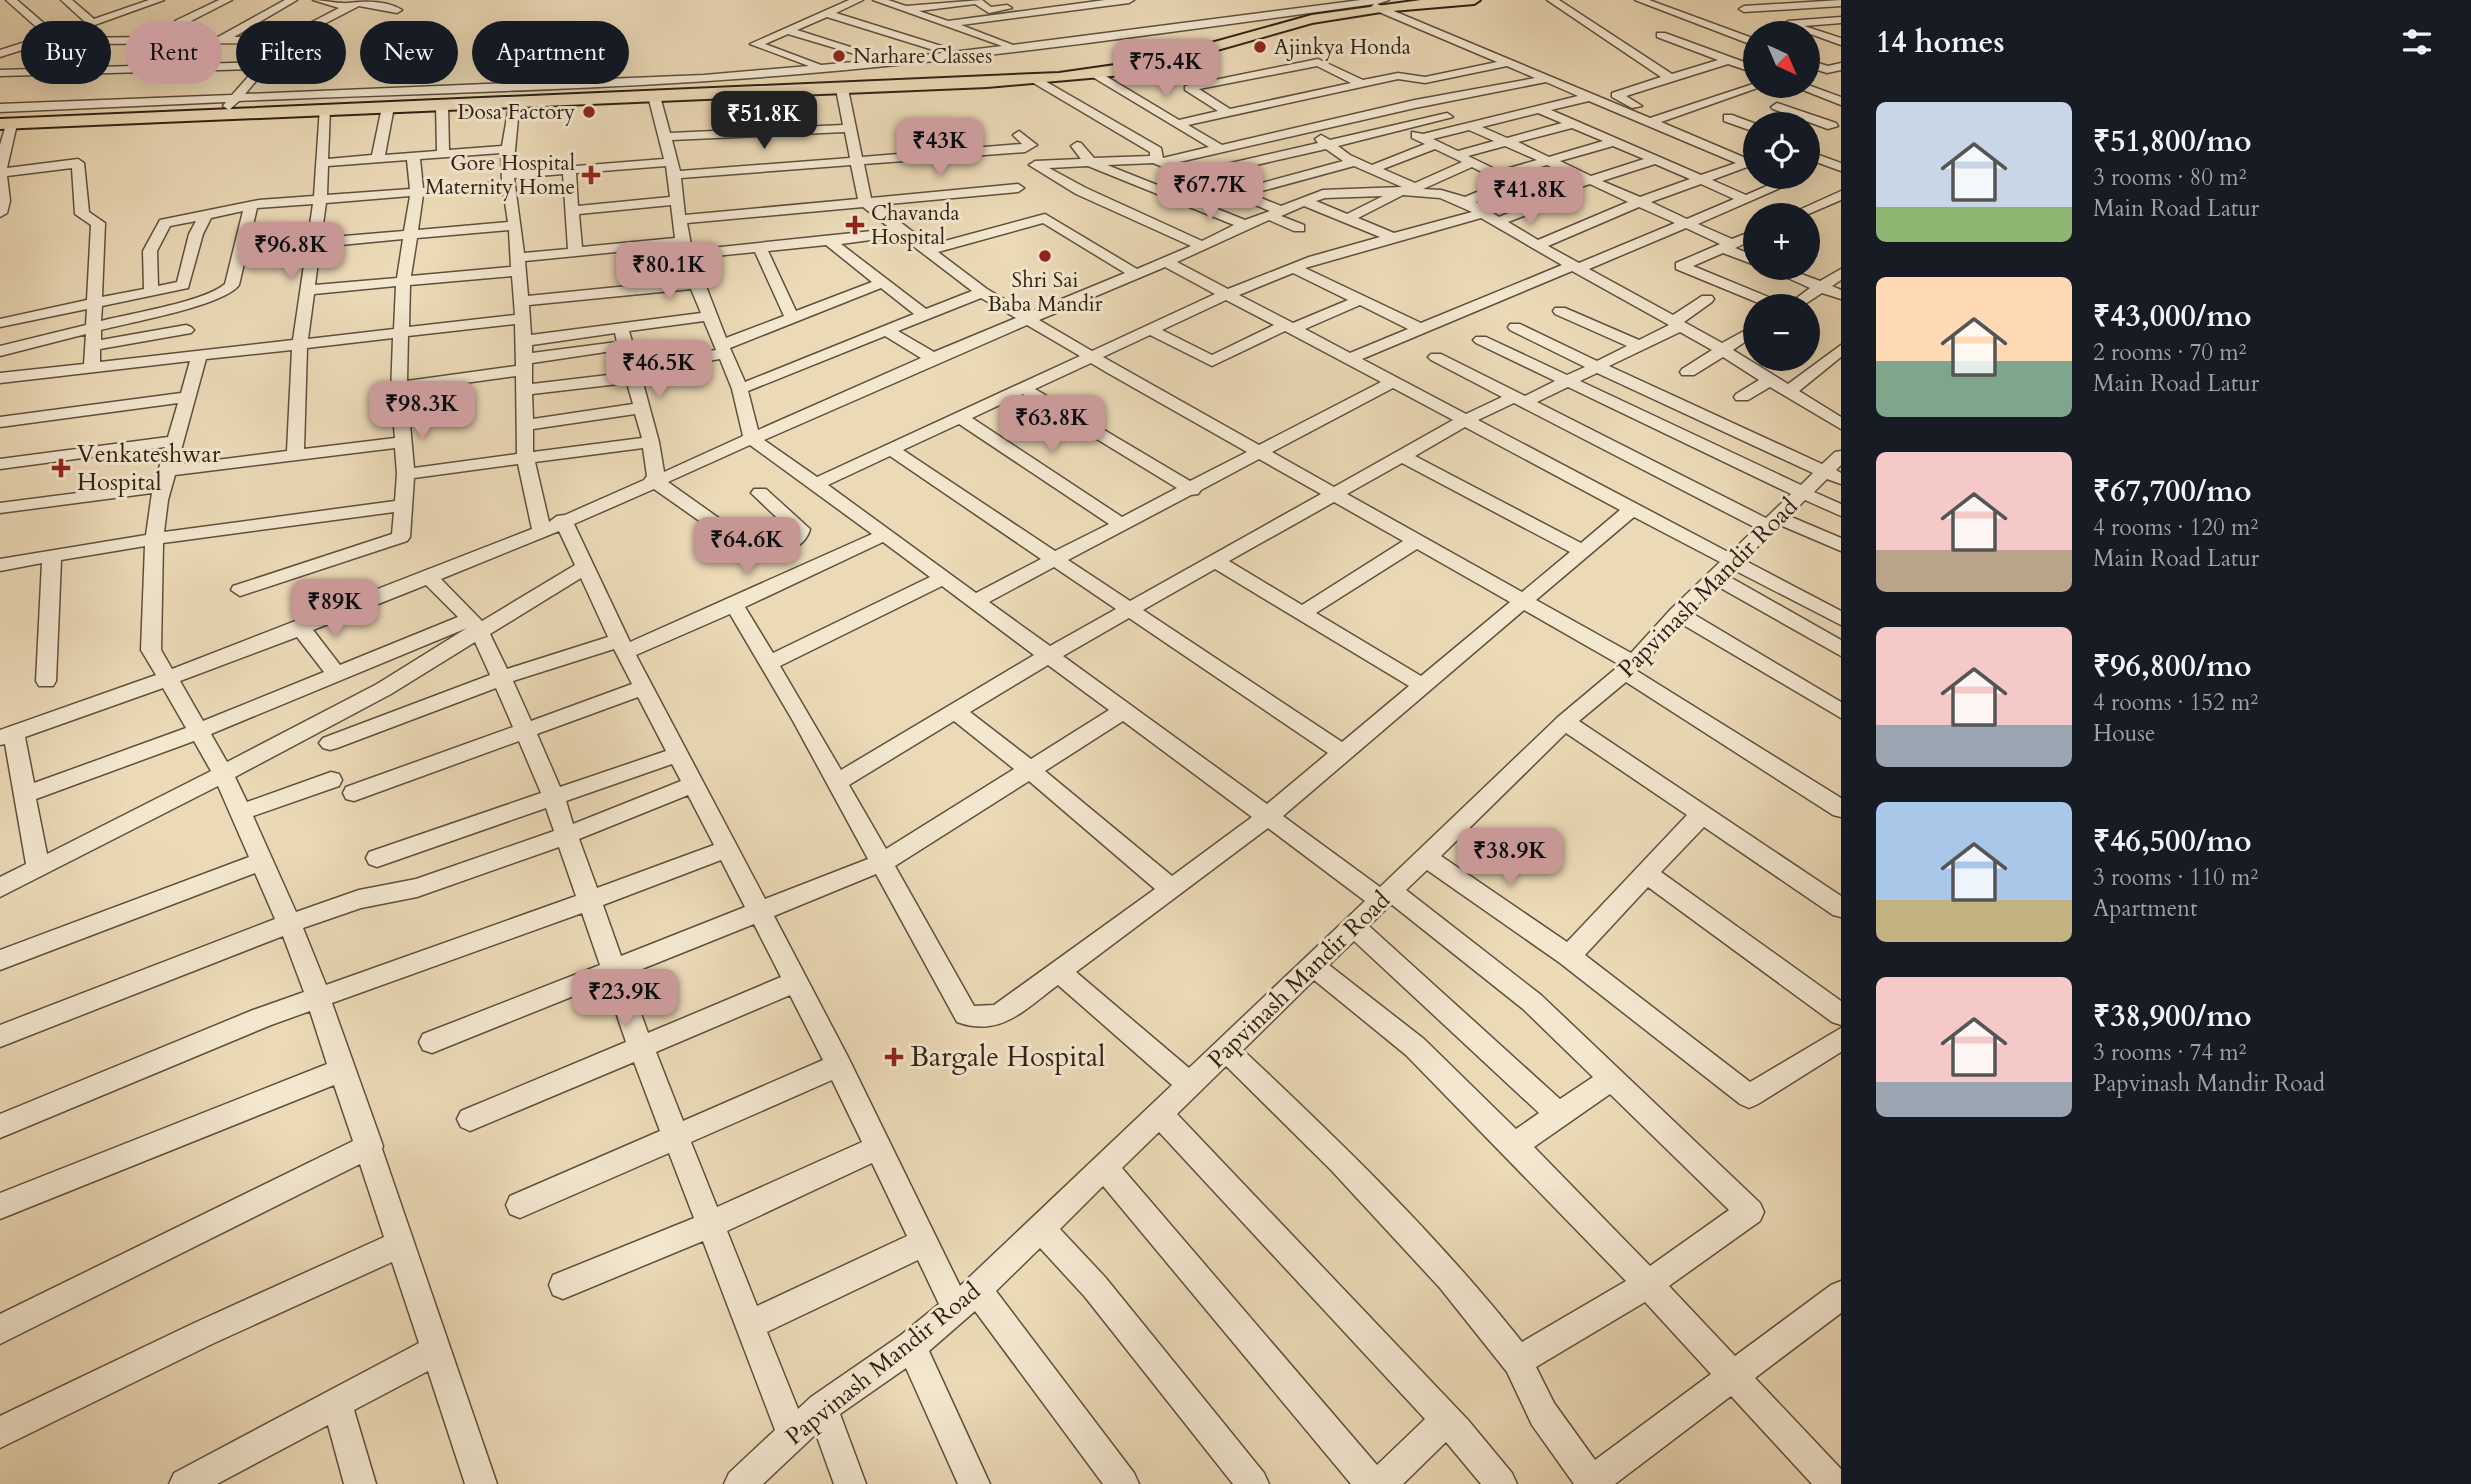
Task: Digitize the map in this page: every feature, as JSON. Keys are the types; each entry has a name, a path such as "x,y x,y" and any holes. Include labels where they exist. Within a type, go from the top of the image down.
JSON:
{"main road":[{"path":"4,122 234,101 842,83 1093,68 1133,61 1264,10 1405,0"},
{"path":"234,101 324,110 1034,79 1095,74 1155,63 1370,3 1474,0"}],"street":[{"path":"10,0 42,21"},
{"path":"66,0 80,17"},
{"path":"183,21 227,0"},
{"path":"222,39 292,0"},
{"path":"318,0 397,10"},
{"path":"810,63 755,44 859,0"},
{"path":"946,24 1129,0"},
{"path":"1070,8 1094,26 1264,10 1292,0"},
{"path":"828,14 943,50 993,40 1343,0"},
{"path":"1552,0 1670,78"},
{"path":"1640,0 1743,39"},
{"path":"1835,0 1841,3"},
{"path":"73,21 80,17 153,1 199,13"},
{"path":"890,3 977,1 989,10 1005,4 1045,36"},
{"path":"324,21 356,3"},
{"path":"890,3 1008,45"},
{"path":"1370,3 1649,122 1666,124"},
{"path":"1779,21 1739,8 1841,3"},
{"path":"263,14 296,21"},
{"path":"0,106 234,101 888,65 1141,19"},
{"path":"1820,22 1841,20"},
{"path":"1455,26 1505,56 1505,62"},
{"path":"865,34 876,29"},
{"path":"787,30 880,58"},
{"path":"1661,35 1743,65"},
{"path":"1820,35 1839,40"},
{"path":"0,98 234,101 880,58 1008,45 1045,36"},
{"path":"681,76 810,63 853,40"},
{"path":"0,54 21,47"},
{"path":"1227,113 1189,88 1342,59"},
{"path":"1729,60 1616,95 1709,147 1743,161"},
{"path":"1318,62 1363,84"},
{"path":"1176,124 1398,76 1425,80 1505,62"},
{"path":"0,73 236,66"},
{"path":"1827,70 1841,66"},
{"path":"1820,67 1841,75"},
{"path":"1284,69 1329,91"},
{"path":"1364,69 1387,79"},
{"path":"1095,74 1221,149"},
{"path":"1034,79 1157,151 1159,161"},
{"path":"1036,166 1159,161 1415,104 1545,79"},
{"path":"1227,80 1269,104"},
{"path":"234,101 247,84"},
{"path":"842,89 865,202 982,292 1091,357 1523,602 1629,667 1841,809"},
{"path":"1499,175 1617,143 1743,92"},
{"path":"1820,94 1841,101"},
{"path":"654,96 673,169 684,248 696,284 740,389 752,439 1266,817 1386,896 1515,987 1750,1212 1648,1284 1518,1361"},
{"path":"1421,138 1589,97"},
{"path":"516,100 508,149 524,341 525,457 542,532"},
{"path":"1091,113 1140,103"},
{"path":"442,104 443,153"},
{"path":"378,159 388,107"},
{"path":"1777,107 1836,124"},
{"path":"1539,109 1745,199"},
{"path":"295,455 300,342 316,243 323,163 324,110"},
{"path":"1456,155 1625,112"},
{"path":"1195,175 1447,117"},
{"path":"1728,118 1743,124"},
{"path":"0,213 3,201 0,173 4,122"},
{"path":"1836,124 1818,132 1841,140"},
{"path":"1471,126 1686,222 1743,254"},
{"path":"151,293 150,251 165,223 250,206 416,192 569,171 673,169 850,128"},
{"path":"1403,128 1511,182 1466,202"},
{"path":"1305,130 1356,162 1414,190 1466,202 1538,246 1722,349 1841,424"},
{"path":"665,137 749,151 857,160 1023,149 1031,145 1020,135"},
{"path":"1373,169 1435,145"},
{"path":"1077,146 1091,163 1245,225"},
{"path":"1497,222 1550,201 1549,194 1552,192 1709,147"},
{"path":"323,163 508,149"},
{"path":"1023,149 1036,166 1081,191 1203,246"},
{"path":"240,590 401,537 406,474 400,387 401,332 403,281 416,192 413,155"},
{"path":"1820,159 1841,167"},
{"path":"1159,161 1239,193 1299,228"},
{"path":"1239,193 1356,162"},
{"path":"0,173 78,163 82,214 98,223 92,367"},
{"path":"1346,219 1471,163"},
{"path":"1538,246 1641,202 1743,167"},
{"path":"569,171 575,252"},
{"path":"679,220 1018,188"},
{"path":"1349,359 1419,328 1770,189"},
{"path":"38,868 26,793 7,736 301,628 542,532 933,358 1166,262 1303,201 1323,194 1414,190"},
{"path":"1820,204 1841,195"},
{"path":"572,211 677,200"},
{"path":"1303,201 1393,237"},
{"path":"0,351 205,299 228,290 232,285 250,206"},
{"path":"816,484 1227,294 1293,268 1483,213"},
{"path":"0,323 183,285 195,234 206,215"},
{"path":"928,250 1045,218 1136,274"},
{"path":"316,243 515,225"},
{"path":"308,290 403,281 519,264 575,252 760,248 904,231"},
{"path":"1743,239 1681,266 1749,294"},
{"path":"829,240 923,315"},
{"path":"760,248 792,318"},
{"path":"1166,262 1633,508 1841,649"},
{"path":"1293,268 1419,328"},
{"path":"1811,294 1841,273"},
{"path":"1803,280 1841,295"},
{"path":"525,390 633,373 725,349 792,318 883,283"},
{"path":"400,387 524,365 623,337 651,306 696,284"},
{"path":"740,389 982,292"},
{"path":"837,782 1047,656 1466,420 1566,381 1639,345 1676,324 1707,299"},
{"path":"1149,329 1212,361 1360,300"},
{"path":"521,301 583,314 623,337 651,442 654,480"},
{"path":"524,341 583,314 651,306 710,316"},
{"path":"1560,311 1639,345"},
{"path":"0,378 522,318"},
{"path":"1515,327 1836,469"},
{"path":"93,346 186,330"},
{"path":"886,330 933,358"},
{"path":"1688,372 1743,336"},
{"path":"1481,340 1841,511"},
{"path":"1787,390 1841,350"},
{"path":"200,354 164,479 154,540 151,650 223,773 306,962 370,1146 481,1484"},
{"path":"1436,357 1774,522 1841,545"},
{"path":"1742,397 1770,380"},
{"path":"973,602 1393,382"},
{"path":"1023,388 1192,489"},
{"path":"0,422 188,397"},
{"path":"525,425 642,408"},
{"path":"960,417 1123,525"},
{"path":"0,464 175,441"},
{"path":"0,508 295,455 403,442"},
{"path":"406,474 651,442"},
{"path":"890,449 1342,752"},
{"path":"1402,456 1583,551"},
{"name":"Papvinash Mandir Road","path":"740,1484 822,1408 912,1346 967,1299 1565,722 1629,667 1678,614 1802,494 1836,469"},
{"path":"654,480 758,554 793,541 801,533 801,528 761,493"},
{"path":"0,565 154,540 404,505"},
{"path":"734,605 967,1015 979,1018 1000,1014 1266,817 1633,508"},
{"path":"564,520 584,568 839,1065 925,1242 967,1299 1123,1484"},
{"path":"330,743 501,678 623,646 734,605 883,535"},
{"path":"1302,614 1416,541"},
{"path":"46,681 52,556"},
{"path":"1215,561 1422,685"},
{"path":"0,888 384,689 475,625 584,568"},
{"path":"1725,568 1841,619"},
{"path":"428,577 475,625 525,731 552,797 641,1048 793,1435"},
{"path":"769,663 943,579"},
{"path":"1678,614 1841,711"},
{"path":"26,793 199,732 337,675 475,625"},
{"path":"301,628 337,675"},
{"path":"354,793 645,687"},
{"path":"956,712 1030,770 1171,889"},
{"path":"432,1042 881,863 1122,712"},
{"path":"1565,722 1841,908"},
{"path":"377,858 679,754"},
{"path":"239,813 331,780"},
{"path":"0,1036 359,899 417,888 565,836 695,784"},
{"path":"1569,956 1703,813"},
{"path":"0,1126 262,1017 319,999 727,849"},
{"path":"1425,857 1569,956 1749,1096 1841,1039"},
{"path":"0,960 262,861"},
{"path":"1645,873 1841,1015"},
{"path":"1354,927 1559,1114"},
{"path":"1313,966 1415,1047 1514,1144 1833,1484"},
{"path":"1059,971 1189,1085"},
{"path":"471,1119 796,982"},
{"path":"1226,1050 1340,1158 1461,1290 1518,1361 1543,1413 1593,1483 1841,1295"},
{"path":"520,1205 839,1065"},
{"path":"0,1206 344,1069"},
{"path":"1514,1144 1612,1078"},
{"path":"1160,1114 1446,1420 1501,1484"},
{"path":"0,1329 370,1146"},
{"path":"562,1285 709,1225 878,1147"},
{"path":"1104,1167 1372,1484"},
{"path":"1041,1228 1095,1287 1253,1484"},
{"path":"0,1432 202,1334 402,1242"},
{"path":"749,1325 925,1242"},
{"path":"912,1346 974,1484"},
{"path":"185,1484 437,1350"},
{"path":"337,1403 360,1484"},
{"path":"822,1408 850,1484"},
{"path":"1380,1484 1446,1420"}],"place":[{"name":"Ajinkya Honda","path":"1260,47"},
{"name":"Narhare Classes","path":"839,56"},
{"name":"Dosa Factory","path":"589,112"},
{"name":"Gore Hospital Maternity Home","path":"591,175"},
{"name":"Chavanda Hospital","path":"855,225"},
{"name":"Shri Sai Baba Mandir","path":"1045,256"},
{"name":"Venkateshwar Hospital","path":"61,468"},
{"name":"Bargale Hospital","path":"894,1057"}]}
